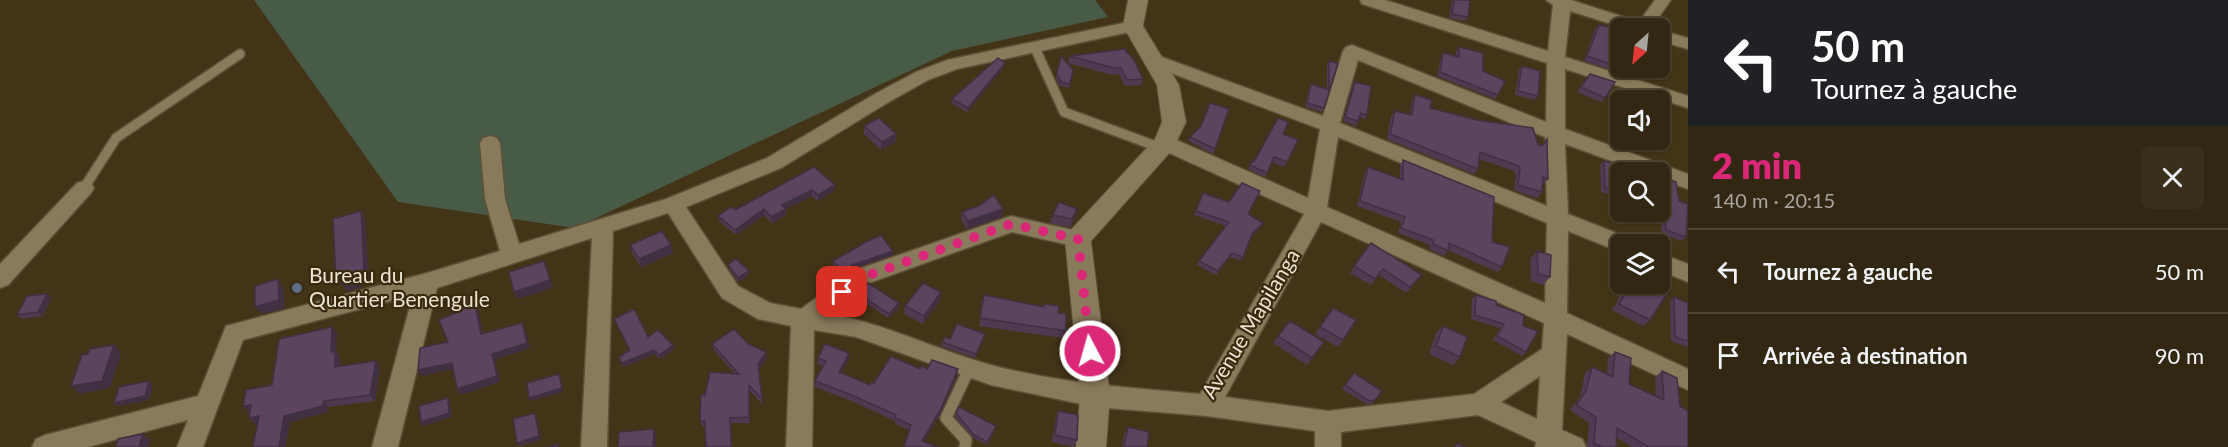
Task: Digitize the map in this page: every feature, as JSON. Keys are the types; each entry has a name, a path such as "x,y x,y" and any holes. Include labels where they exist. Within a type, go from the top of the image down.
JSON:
{"street":[{"path":"1092,447 1095,396 1078,239 1163,146 1174,123 1168,86 1133,26 1138,0"},
{"path":"1368,0 1688,102"},
{"path":"1649,18 1663,0"},
{"path":"1548,441 1556,318 1558,218 1555,133 1558,1 1610,18"},
{"path":"190,447 234,333 428,282 673,204 774,163 922,76 953,64 1133,26"},
{"name":"Avenue Mapilanga","path":"673,204 730,292 766,312 857,328 991,375 1095,396 1207,405 1316,211 1330,126 1352,51 1555,133"},
{"path":"1154,60 1330,126 1610,239"},
{"path":"1555,133 1688,182"},
{"path":"490,143 495,199 512,256"},
{"path":"1163,146 1316,211 1556,318 1688,380"},
{"path":"0,279 84,188"},
{"path":"799,447 803,320 861,278 1011,224 1078,239"},
{"path":"594,447 603,226"},
{"path":"1670,266 1688,273"},
{"path":"385,447 428,282"},
{"path":"1207,405 1328,435 1479,404 1554,354"},
{"path":"45,447 208,404"},
{"path":"1479,404 1548,441 1573,447"}],"lane":[{"path":"1035,48 1064,111 1163,146"},
{"path":"84,188 116,138 240,54"},
{"path":"965,447 966,440 946,418 970,367"}],"green space":[{"path":"254,0 1095,0 1108,17 952,51 575,228 398,202"}],"building":[{"path":"1454,0 1470,0 1468,17 1452,14"},
{"path":"1599,25 1610,27 1610,64 1587,56"},
{"path":"1459,47 1483,53 1483,71 1505,81 1498,95 1440,72 1443,53 1459,57"},
{"path":"1124,49 1134,60 1143,79 1127,80 1121,68 1070,56"},
{"path":"1061,56 1073,70 1070,84 1061,82 1057,73"},
{"path":"998,58 1005,63 968,108 952,99"},
{"path":"1329,61 1338,63 1324,108 1307,103 1311,84 1329,90"},
{"path":"1522,66 1540,71 1538,96 1518,91"},
{"path":"1590,74 1615,82 1605,98 1581,87"},
{"path":"1355,82 1371,86 1367,115 1361,113 1358,121 1345,117"},
{"path":"1415,95 1432,100 1430,108 1477,120 1533,128 1538,145 1543,145 1547,139 1548,179 1543,177 1542,192 1518,185 1519,166 1480,152 1478,169 1390,134 1395,111 1412,115"},
{"path":"1210,103 1229,109 1215,149 1190,137 1201,126"},
{"path":"879,118 896,134 882,142 864,126"},
{"path":"1278,118 1288,122 1283,134 1298,140 1287,162 1274,157 1267,173 1250,165 1252,161 1254,162"},
{"path":"1403,160 1494,197 1492,242 1510,247 1502,267 1449,243 1448,251 1433,244 1433,240 1401,228 1405,217 1360,201 1368,167 1403,180"},
{"path":"1604,161 1610,163 1610,189 1605,188"},
{"path":"814,167 835,185 818,195 812,190 782,205 786,209 771,217 764,209 735,230 718,216 731,207 735,210"},
{"path":"1670,180 1676,182 1679,201 1688,204 1686,237 1666,230 1665,222 1670,222"},
{"path":"1242,183 1260,191 1248,214 1263,223 1252,234 1243,257 1232,253 1218,271 1199,261 1229,222 1196,211 1203,193 1229,202"},
{"path":"994,195 1003,209 968,221 962,212 980,205"},
{"path":"1059,202 1077,209 1072,219 1053,215"},
{"path":"361,211 364,270 359,271 359,278 342,283 341,276 336,278 333,219"},
{"path":"662,231 671,245 639,259 630,245"},
{"path":"881,235 893,251 852,265 843,272 833,261 866,242"},
{"path":"1371,243 1422,275 1410,287 1383,269 1375,279 1354,266"},
{"path":"1537,251 1551,255 1550,277 1538,274"},
{"path":"736,259 749,271 738,278 728,264"},
{"path":"544,261 550,280 514,292 509,272"},
{"path":"278,279 279,300 255,307 255,286"},
{"path":"868,283 899,303 889,314 869,301 859,290"},
{"path":"923,283 941,292 924,316 905,306"},
{"path":"47,294 38,312 17,315 27,296"},
{"path":"473,294 481,334 522,323 527,343 492,354 497,376 457,389 452,363 418,370 420,348 448,342 439,320 460,311 458,299"},
{"path":"1624,294 1667,294 1650,320 1619,304"},
{"path":"984,295 1044,307 1044,304 1059,306 1058,313 1066,314 1066,331 980,318"},
{"path":"1476,295 1496,301 1496,305 1524,315 1523,326 1538,331 1526,352 1497,336 1504,324 1475,315"},
{"path":"1674,297 1688,303 1688,341 1675,337"},
{"path":"1333,308 1356,320 1343,340 1320,327"},
{"path":"634,309 648,337 658,330 673,345 659,355 654,350 622,363 619,357 630,350 614,319"},
{"path":"1290,321 1324,342 1312,358 1278,336"},
{"path":"957,324 985,334 976,354 942,342 945,337 950,339"},
{"path":"1443,326 1467,337 1460,357 1436,346"},
{"path":"332,327 331,352 335,351 335,367 376,361 370,395 324,401 323,406 284,416 279,447 253,447 259,416 249,418 251,405 243,406 246,390 272,385 279,339"},
{"path":"734,329 748,344 766,352 758,364 762,399 749,385 749,417 730,418 731,447 706,447 705,421 700,421 701,395 705,395 710,372 739,374 712,344"},
{"path":"825,344 849,353 839,372 870,385 871,382 874,383 891,356 920,369 922,366 927,369 932,360 958,369 939,413 922,441 938,447 904,447 911,425 895,418 896,415 815,381 826,361 818,358"},
{"path":"114,345 102,381 71,386 82,355 88,354 90,349"},
{"path":"1615,352 1631,358 1629,384 1664,400 1662,371 1677,378 1680,406 1688,411 1688,447 1649,447 1617,428 1616,447 1603,447 1594,443 1596,417 1576,405 1586,391 1592,367 1613,377"},
{"path":"1354,373 1382,391 1375,400 1369,401 1345,385"},
{"path":"559,374 562,388 529,398 527,383"},
{"path":"149,381 145,396 114,403 119,387"},
{"path":"448,398 449,413 421,422 419,406"},
{"path":"959,407 996,426 987,442 974,435 956,413"},
{"path":"1058,411 1078,415 1077,440 1055,435"},
{"path":"535,413 539,436 517,443 513,419"},
{"path":"1128,427 1149,432 1147,447 1124,447"},
{"path":"654,429 653,447 618,447 619,432"},
{"path":"143,434 139,447 116,447 118,439"}],"place":[{"name":"Bureau du Quartier Benengule","path":"297,288"}],"route":[{"path":"842,292 861,278 1011,224 1078,239 1090,351"}]}
